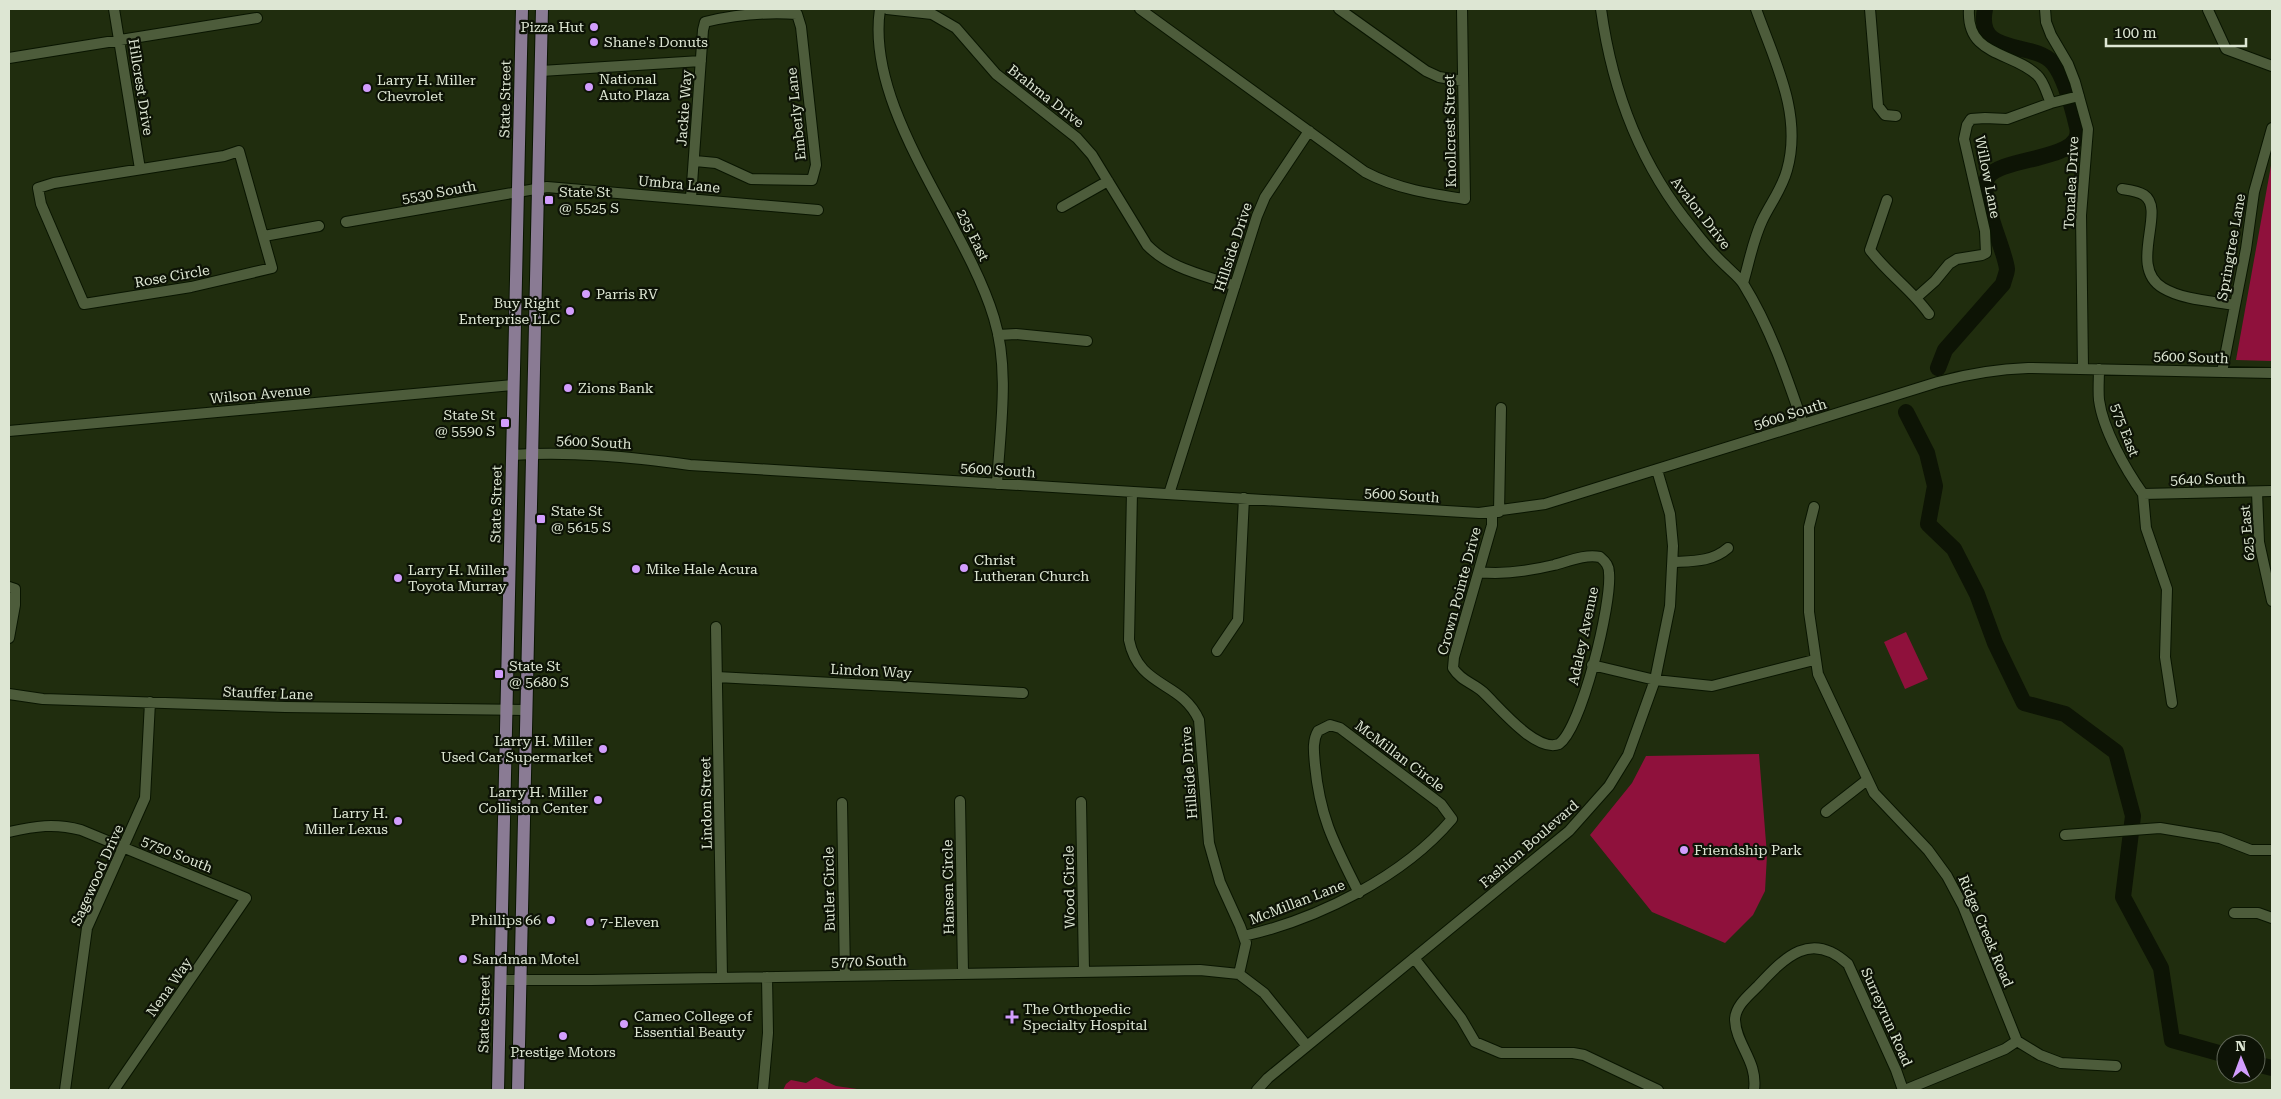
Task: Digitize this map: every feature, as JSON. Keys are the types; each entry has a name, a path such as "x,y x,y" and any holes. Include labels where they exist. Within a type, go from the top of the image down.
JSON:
{"main road":[{"name":"State Street","path":"498,1090 522,9"},
{"path":"518,1090 542,9"}],"street":[{"name":"Hillcrest Drive","path":"114,9 140,169"},
{"name":"235 East","path":"880,9 878,40 885,82 905,130 987,296 998,335 1002,383 996,484"},
{"name":"Brahma Drive","path":"887,9 932,14 956,28 996,74 1077,138 1092,155 1147,245 1156,254 1169,264 1235,286"},
{"path":"1140,9 1309,131"},
{"path":"1339,9 1426,71 1439,77 1464,81"},
{"name":"Knollcrest Street","path":"1309,131 1366,172 1384,182 1422,192 1465,199 1462,9"},
{"name":"Avalon Drive","path":"1601,9 1619,97 1632,131 1651,168 1674,205 1693,230 1743,283 1774,345 1803,424"},
{"path":"1743,283 1758,231 1781,187 1791,152 1788,105 1784,83 1756,9"},
{"path":"1870,9 1878,106 1885,115 1896,116"},
{"path":"1969,9 1969,25 1977,40 2038,76 2056,103 2076,97"},
{"name":"Tonalea Drive","path":"2045,9 2046,22 2068,64 2076,97 2088,130 2081,215 2083,368"},
{"path":"2208,10 2226,49 2272,66"},
{"name":"Jackie Way","path":"691,198 695,161 702,30 705,22 772,14 797,14"},
{"name":"Emberly Lane","path":"695,161 716,163 751,178 812,180 816,165 801,27 797,14"},
{"path":"9,58 257,18"},
{"path":"540,71 701,61"},
{"name":"Willow Lane","path":"1917,297 1935,281 1949,264 1966,256 1986,253 1985,231 1964,139 1970,119 2007,120 2056,103"},
{"name":"Springtree Lane","path":"2222,372 2246,249 2254,192 2272,128"},
{"name":"Hillside Drive","path":"1170,494 1265,197 1309,131"},
{"name":"Rose Circle","path":"239,151 272,268 191,287 84,304 41,204 38,188 54,183 140,169 224,156 239,151"},
{"path":"1062,207 1108,181"},
{"name":"Umbra Lane","path":"538,188 553,187 818,210"},
{"name":"5530 South","path":"346,222 538,188"},
{"path":"2122,189 2144,195 2150,203 2151,220 2146,254 2152,276 2158,285 2179,295 2235,305"},
{"path":"1887,200 1870,250 1883,268 1917,297 1929,314"},
{"path":"264,236 319,226"},
{"path":"998,335 1016,334 1087,342"},
{"name":"5600 South","path":"512,455 532,454 645,459 690,464 996,484 1457,512 1495,512 1545,504 1938,382 1966,375 2002,369 2083,368 2272,373"},
{"name":"575 East","path":"2099,369 2099,401 2120,459 2144,494"},
{"name":"Wilson Avenue","path":"9,431 513,385"},
{"name":"Crown Pointe Drive","path":"1502,408 1495,512 1454,656 1453,668 1463,680 1482,692 1494,706 1537,741 1553,746"},
{"name":"Fashion Boulevard","path":"1256,1090 1570,831 1609,786 1628,755 1655,680 1670,606 1673,562 1670,514 1657,470"},
{"name":"5640 South","path":"2144,494 2272,491"},
{"name":"Hillside Drive","path":"1132,492 1129,640 1132,655 1148,676 1189,702 1199,720 1209,843 1220,882 1244,936 1245,951 1239,974"},
{"name":"625 East","path":"2257,492 2259,542 2272,602"},
{"path":"2144,494 2146,528 2167,588 2165,657 2172,704"},
{"path":"1217,650 1238,620 1244,498"},
{"name":"Ridge Creek Road","path":"1814,507 1809,527 1809,612 1814,660 1818,674 1867,780 1882,803 1928,850 1948,876 2017,1041"},
{"path":"1673,562 1710,559 1728,548"},
{"name":"Adaley Avenue","path":"1479,572 1503,574 1587,556 1600,557 1607,563 1609,581 1592,665 1576,718 1563,742 1553,746"},
{"path":"9,588 15,589 16,605 9,638"},
{"name":"Lindon Street","path":"716,627 722,978"},
{"path":"1592,665 1655,680 1712,686 1814,660"},
{"name":"Lindon Way","path":"717,677 1023,693"},
{"name":"Stauffer Lane","path":"9,694 43,699 285,707 526,710"},
{"name":"Sagewood Drive","path":"65,1090 87,928 145,798 150,702"},
{"name":"McMillan Circle","path":"1360,892 1333,841 1323,816 1318,793 1314,746 1318,730 1330,726 1340,728 1441,804 1452,818"},
{"path":"1826,812 1867,780"},
{"name":"Hansen Circle","path":"960,801 963,972"},
{"name":"Wood Circle","path":"1081,802 1084,971"},
{"name":"Butler Circle","path":"842,803 845,975"},
{"name":"McMillan Lane","path":"1244,936 1339,903 1360,892 1390,874 1441,832 1452,818"},
{"name":"5750 South","path":"9,832 38,825 68,827 246,898"},
{"path":"2065,835 2141,828 2203,835 2227,840 2251,850 2272,850"},
{"name":"Nena Way","path":"114,1090 246,898"},
{"path":"2234,912 2258,913 2272,918"},
{"name":"Surreyrun Road","path":"1754,1090 1753,1067 1736,1028 1736,1012 1744,1000 1790,955 1813,948 1833,953 1848,964 1855,976 1904,1090"},
{"path":"1414,958 1462,1018 1475,1042 1501,1053 1573,1053 1584,1055 1640,1087 1658,1090"},
{"name":"5770 South","path":"500,980 1084,971 1208,970 1239,974"},
{"path":"1239,974 1264,993 1307,1046"},
{"path":"763,1090 768,1033 767,977"},
{"path":"1904,1090 1996,1053 2017,1041 2045,1057 2061,1063 2116,1066"}],"shaded area":[{"path":"2272,160 2272,361 2236,360"},
{"path":"1906,632 1928,679 1905,689 1884,642"},
{"name":"Friendship Park","path":"1759,754 1767,855 1765,891 1753,915 1725,943 1652,912 1590,835 1632,783 1646,756"},
{"path":"816,1077 836,1086 891,1090 783,1090 791,1080 806,1083"}],"waterway":[{"path":"1938,368 1945,350 2003,284 2007,272 1986,196 1988,177 1996,170 2009,165 2056,152 2069,146 2076,138 2077,127 2071,103 2061,76 2053,63 2044,56 2007,45 1997,41 1988,34 1984,24 1985,9"},
{"path":"1906,412 1927,453 1935,486 1928,524 1954,549 1977,594 1995,643 2024,703 2065,714 2116,752 2133,816 2123,897 2161,968 2172,1040 2216,1052"},
{"path":"2266,1066 2272,1068"}],"place":[{"name":"Pizza Hut","path":"594,27"},
{"name":"Shane's Donuts","path":"594,42"},
{"name":"National Auto Plaza","path":"589,87"},
{"name":"Larry H. Miller Chevrolet","path":"367,88"},
{"name":"State St @ 5525 S","path":"549,200"},
{"name":"Parris RV","path":"586,294"},
{"name":"Buy Right Enterprise LLC","path":"570,311"},
{"name":"Zions Bank","path":"568,388"},
{"name":"State St @ 5590 S","path":"505,423"},
{"name":"State St @ 5615 S","path":"541,519"},
{"name":"Christ Lutheran Church","path":"964,568"},
{"name":"Mike Hale Acura","path":"636,569"},
{"name":"Larry H. Miller Toyota Murray","path":"398,578"},
{"name":"State St @ 5680 S","path":"499,674"},
{"name":"Larry H. Miller Used Car Supermarket","path":"603,749"},
{"name":"Larry H. Miller Collision Center","path":"598,800"},
{"name":"Larry H. Miller Lexus","path":"398,821"},
{"name":"Friendship Park","path":"1684,850"},
{"name":"Phillips 66","path":"551,920"},
{"name":"7-Eleven","path":"590,922"},
{"name":"Sandman Motel","path":"463,959"},
{"name":"The Orthopedic Specialty Hospital","path":"1012,1017"},
{"name":"Cameo College of Essential Beauty","path":"624,1024"},
{"name":"Prestige Motors","path":"563,1036"}]}
